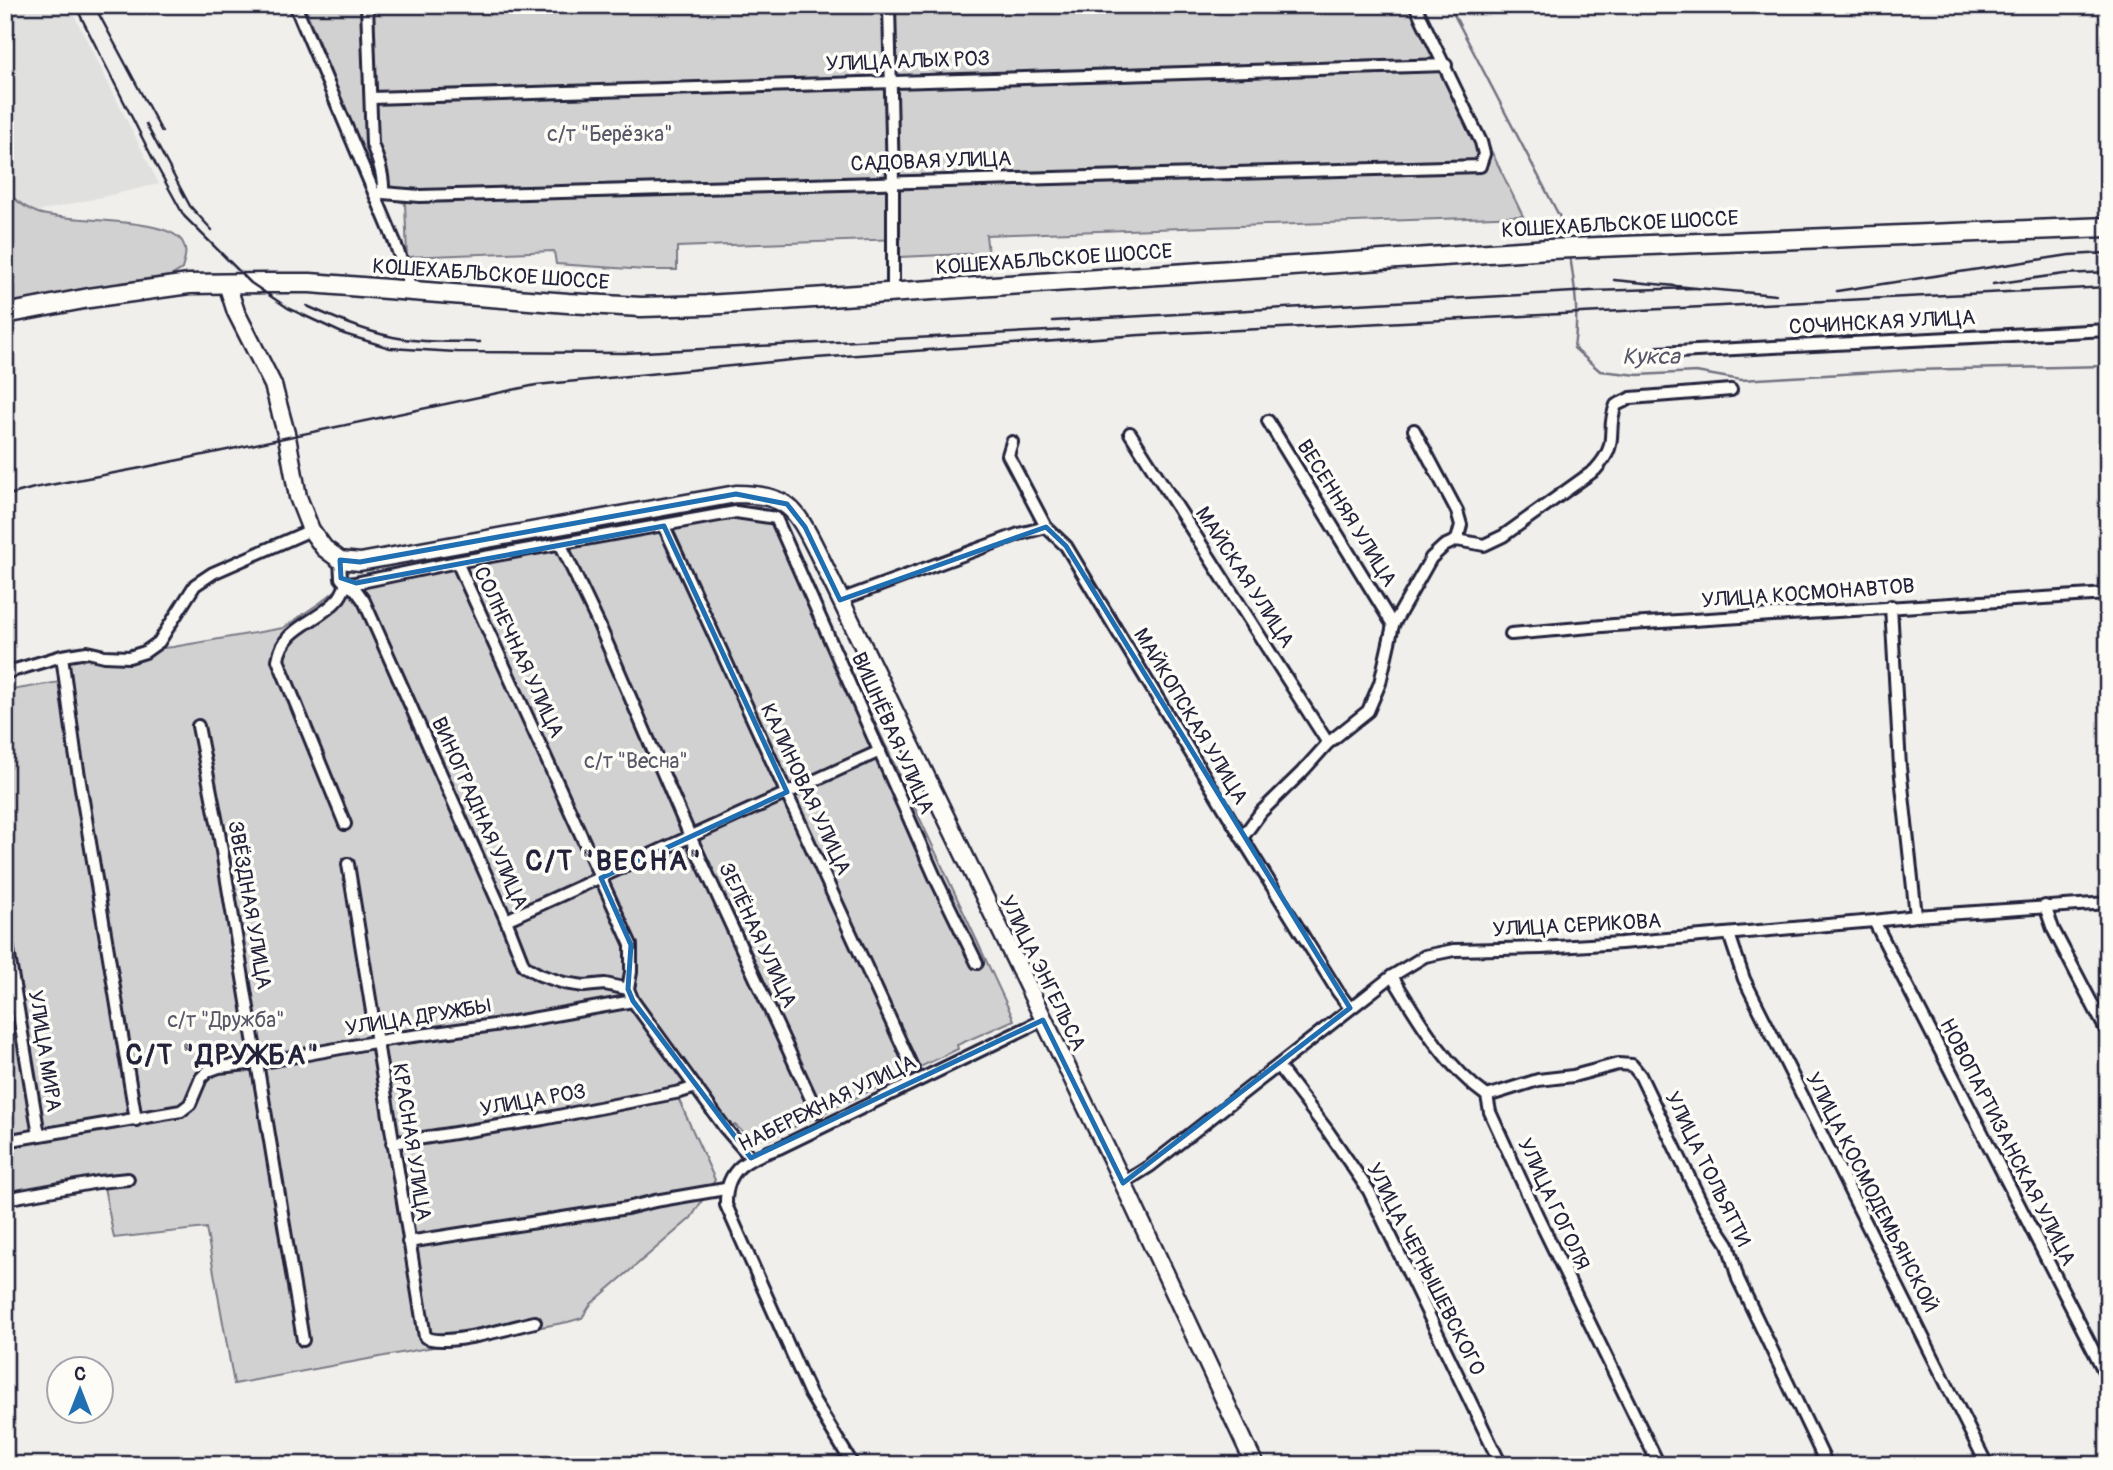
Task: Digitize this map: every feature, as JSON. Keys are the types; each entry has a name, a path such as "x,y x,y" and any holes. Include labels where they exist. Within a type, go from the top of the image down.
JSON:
{"main road":[{"name":"КОШЕХАБЛЬСКОЕ ШОССЕ","path":"5,314 89,298 189,284 310,283 641,307 1549,248 2108,227"}],"street":[{"path":"295,5 380,196 412,291"},
{"path":"367,5 372,144 384,182 380,196"},
{"path":"889,5 893,292"},
{"path":"1415,5 1446,65"},
{"name":"САДОВАЯ УЛИЦА","path":"380,196 1480,166 1484,154 1481,142 1446,65"},
{"name":"УЛИЦА АЛЫХ РОЗ","path":"371,98 1446,65"},
{"path":"227,284 236,312 273,385 287,437 298,497 311,530 324,548 340,560 341,578 346,584"},
{"name":"СОЧИНСКАЯ УЛИЦА","path":"1658,353 2108,330"},
{"path":"1242,838 1261,812 1328,743 1368,711 1380,683 1393,625 1431,558 1444,546 1457,540 1484,545 1503,536 1595,470 1607,457 1613,438 1612,416 1616,405 1631,398 1731,390"},
{"name":"ВЕСЕННЯЯ УЛИЦА","path":"1268,421 1393,625"},
{"path":"1414,430 1457,511 1461,526 1457,540"},
{"name":"МАЙСКАЯ УЛИЦА","path":"1130,433 1328,743"},
{"name":"МАЙКОПСКАЯ УЛИЦА","path":"1012,442 1008,455 1046,527 1066,546 1242,838 1350,1008"},
{"name":"УЛИЦА ЭНГЕЛЬСА","path":"340,560 360,562 386,558 736,494 761,494 787,503 805,527 1123,1183 1255,1465"},
{"name":"ВИШНЁВАЯ УЛИЦА","path":"664,526 736,512 776,519 935,877 977,963"},
{"path":"346,584 664,526"},
{"name":"КАЛИНОВАЯ УЛИЦА","path":"664,526 913,1069"},
{"path":"840,600 1019,534 1046,527"},
{"path":"5,673 62,656 87,652 129,657 145,652 159,642 195,585 213,573 311,530"},
{"name":"ЗЕЛЁНАЯ УЛИЦА","path":"561,545 690,836 817,1112"},
{"name":"СОЛНЕЧНАЯ УЛИЦА","path":"457,562 631,945 628,989 633,1001 725,1128 751,1158"},
{"path":"345,824 278,660 280,648 291,634 339,598 346,584"},
{"name":"ВИНОГРАДНАЯ УЛИЦА","path":"346,584 364,601 524,966 540,975 573,984 628,989"},
{"name":"УЛИЦА КОСМОНАВТОВ","path":"1511,634 1891,606 2108,594"},
{"path":"1891,606 1899,767 1916,916"},
{"path":"62,656 136,1120"},
{"name":"ЗВЁЗДНАЯ УЛИЦА","path":"198,726 219,833 303,1340"},
{"path":"506,920 880,751"},
{"name":"КРАСНАЯ УЛИЦА","path":"348,864 425,1338 430,1341 461,1339 535,1321"},
{"name":"УЛИЦА СЕРИКОВА","path":"1123,1183 1150,1166 1392,976 1425,956 1454,950 1542,948 1916,916 2108,903"},
{"path":"2045,906 2053,929 2108,1034"},
{"name":"НОВОПАРТИЗАНСКАЯ УЛИЦА","path":"1874,921 2108,1379"},
{"name":"УЛИЦА МИРА","path":"5,932 39,1135"},
{"name":"УЛИЦА КОСМОДЕМЬЯНСКОЙ","path":"1729,934 1750,991 1987,1465"},
{"path":"1392,976 1424,1028 1466,1081 1487,1096"},
{"name":"УЛИЦА ДРУЖБЫ","path":"5,1141 181,1111 190,1104 201,1078 219,1067 258,1063 633,1001"},
{"name":"НАБЕРЕЖНАЯ УЛИЦА","path":"726,1189 736,1169 751,1158 779,1148 1043,1020"},
{"name":"УЛИЦА ТОЛЬЯТТИ","path":"1487,1096 1538,1080 1573,1076 1618,1064 1632,1065 1640,1075 1704,1208 1728,1244 1738,1279 1827,1465"},
{"name":"УЛИЦА ЧЕРНЫШЕВСКОГО","path":"1278,1066 1343,1151 1369,1191 1501,1465"},
{"name":"УЛИЦА РОЗ","path":"392,1143 542,1119 696,1087"},
{"name":"УЛИЦА ГОГОЛЯ","path":"1487,1096 1490,1112 1538,1217 1659,1465"},
{"path":"5,1199 128,1179"},
{"path":"408,1242 627,1208 726,1189 726,1205 810,1394 853,1465"}],"highlighted area":[{"path":"736,494 787,504 805,527 840,600 1046,527 1066,546 1350,1008 1123,1183 1043,1020 751,1158 633,1001 628,989 631,945 601,878 787,792 664,526 356,583 341,578 340,560 360,562"}],"shaded area":[{"path":"5,5 69,5 159,184 5,219"}],"green space":[{"name":"с/т \"Берёзка\"","path":"304,5 1420,5 1523,216 986,235 988,253 900,257 899,239 677,247 677,270 556,264 554,251 407,257 405,203 380,195"},
{"path":"10,195 23,206 38,213 139,224 174,234 185,249 182,269 171,276 5,306 5,204 12,202"},
{"path":"757,507 778,515 1014,1020 957,1045 958,1049 769,1139 750,1135 735,1125 724,1132 695,1095 678,1098 715,1180 691,1218 591,1304 582,1318 234,1384 206,1228 114,1238 104,1187 5,1205 5,691 60,682 59,663 283,628 354,576 724,509"}],"waterway":[{"name":"Кукса","path":"1449,5 1566,229 1568,242"},
{"name":"Кукса","path":"1570,256 1576,313 1574,348 1600,371 1638,375 1696,372 1741,380 1910,370 2108,366"}],"railway":[{"path":"75,5 184,216 251,283 288,308 344,334 390,348 456,352 625,353 1068,330"},
{"path":"94,5 162,132"},
{"path":"146,124 190,206 212,230"},
{"path":"1837,291 2069,255 2108,253"},
{"path":"1993,284 2064,274 2108,272"},
{"path":"1053,321 1591,291 1696,288 1614,280"},
{"path":"5,496 536,385 802,359 1140,335 2108,287"},
{"path":"1696,288 1776,295"},
{"path":"307,306 360,328 393,337 425,341 480,342"}],"district":[{"name":"С/Т \"ВЕСНА\"","path":"614,860"},
{"name":"С/Т \"ДРУЖБА\"","path":"223,1054"}],"park label":[{"name":"с/т \"Весна\"","path":"636,761"},
{"name":"с/т \"Дружба\"","path":"226,1020"}]}
